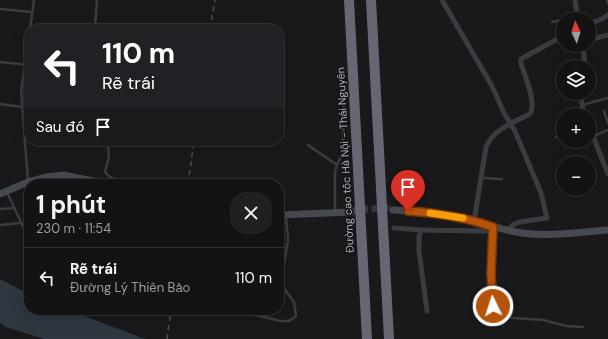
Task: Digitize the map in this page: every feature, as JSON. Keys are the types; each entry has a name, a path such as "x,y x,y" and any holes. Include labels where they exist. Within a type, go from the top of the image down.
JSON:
{"highway":[{"name":"Đường cao tốc Hà Nội - Thái Nguyên","path":"349,0 367,339"},
{"path":"371,0 389,339"}],"main road":[{"path":"39,179 63,175 83,179"},
{"path":"4,193 24,184"},
{"path":"393,210 448,215 523,233 564,234 608,230"},
{"path":"284,215 335,214 351,212"}],"street":[{"path":"442,0 492,86 504,113 516,131 541,193 548,216 546,219 514,224 508,230"},
{"path":"575,0 577,12"},
{"path":"596,21 608,15"},
{"path":"596,39 608,36"},
{"path":"474,221 488,142 492,136 530,114 533,109 532,98 521,64 522,58 556,40"},
{"path":"582,100 583,108"},
{"path":"596,141 608,174"},
{"path":"394,228 485,231 493,227"},
{"path":"421,230 419,251 427,311"}],"lane":[{"path":"31,24 34,0"},
{"path":"95,24 97,0"},
{"path":"0,9 32,12"},
{"path":"552,22 556,21"},
{"path":"0,62 24,65"},
{"path":"24,72 21,92 24,133"},
{"path":"335,214 335,180 337,165 343,152 344,88"},
{"path":"582,105 608,98"},
{"path":"0,104 22,107"},
{"path":"604,111 608,123"},
{"path":"596,135 608,130"},
{"path":"308,145 337,165"},
{"path":"25,146 28,179"},
{"path":"108,147 109,156 105,172 114,179"},
{"path":"482,178 502,179"},
{"path":"4,193 14,208 24,229"},
{"path":"0,209 14,208"},
{"path":"0,225 21,223"},
{"path":"284,223 288,240 284,262"},
{"path":"493,227 491,297 497,314 500,317 543,320 566,326 583,327"},
{"path":"254,315 285,321 289,321 296,316 294,302 284,288"}],"shaded area":[{"path":"0,279 24,291 24,315 80,315 145,339 44,339 6,327 0,323"}],"tunnel":[{"path":"351,212 355,210 386,208 393,210"}],"railway":[{"path":"211,24 215,0"},
{"path":"189,179 193,146"},
{"path":"167,339 170,315"}],"slow traffic":[{"path":"430,213 463,218"}],"route":[{"path":"408,211 448,215 493,227 491,297 493,306"}]}
